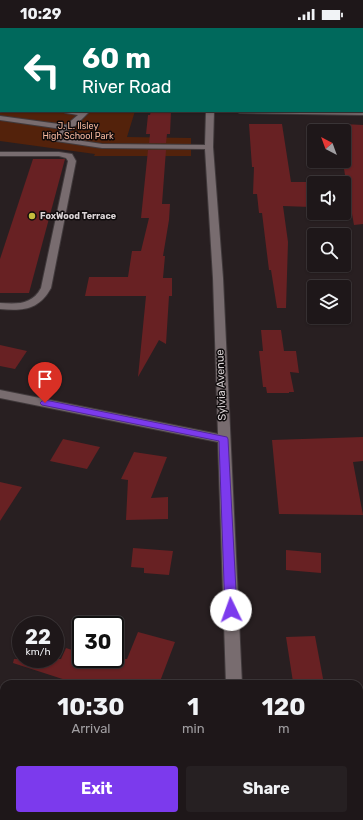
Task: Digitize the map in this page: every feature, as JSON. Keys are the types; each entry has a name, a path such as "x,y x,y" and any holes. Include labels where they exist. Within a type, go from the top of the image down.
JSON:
{"street":[{"path":"75,112 84,113 56,139 102,146 210,147"},
{"name":"Sylvia Avenue","path":"210,112 210,147 218,278 223,439 234,680"},
{"path":"302,112 363,113"},
{"path":"0,118 68,128"},
{"path":"0,154 59,154 69,156 72,161 46,288 38,300 27,305 19,307 0,306"},
{"path":"0,394 223,439"}],"green space":[{"name":"J. L. Ilsley High School Park","path":"0,112 135,112 127,137 191,138 191,156 94,156 95,154 0,141"}],"building":[{"path":"151,112 171,112 170,134 167,134 166,143 149,143 150,134 146,134 148,115 150,115"},
{"path":"249,124 282,124 291,182 307,182 307,207 283,206 288,242 286,308 277,308 271,270 269,270 262,213 259,213 257,194 253,194 254,167 252,167"},
{"path":"351,124 363,125 363,224 354,225 351,208 351,176 345,176 344,169 351,168"},
{"path":"148,150 166,150 162,204 170,204 163,256 165,256 163,278 172,278 172,296 169,296 166,344 159,340 138,377 146,296 85,296 89,277 128,277 132,251 141,251 149,218 141,218"},
{"name":"FoxWood Terrace","path":"33,159 65,159 29,293 0,293 0,259"},
{"path":"261,330 281,330 284,351 296,351 299,373 290,372 294,392 267,393 266,387 263,387 259,351 263,351"},
{"path":"0,345 27,351 15,369 0,366"},
{"path":"363,437 363,461 353,462 363,515 279,514 272,440"},
{"path":"63,439 100,447 87,469 50,461"},
{"path":"134,452 167,457 151,498 168,497 168,519 126,520 128,480 121,479"},
{"path":"0,482 22,487 0,521"},
{"path":"133,548 173,551 169,575 144,573 144,568 131,567"},
{"path":"286,550 321,553 321,573 286,570"},
{"path":"138,632 175,642 161,680 66,680 28,668 64,668 64,652 66,648 72,650 72,668 124,668 124,659 127,659"},
{"path":"315,636 323,680 293,680 286,637"}],"place":[{"name":"FoxWood Terrace","path":"32,216"}],"route":[{"path":"45,403 223,439 231,610"}]}
